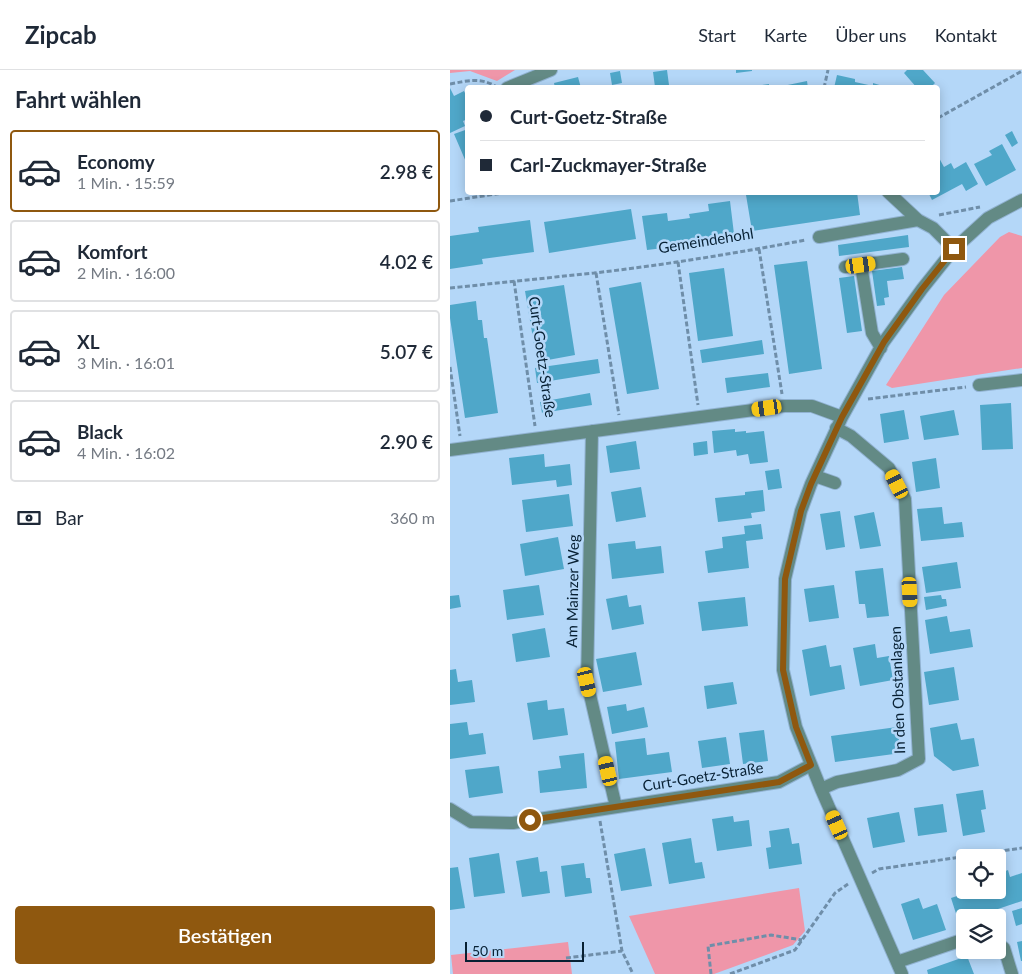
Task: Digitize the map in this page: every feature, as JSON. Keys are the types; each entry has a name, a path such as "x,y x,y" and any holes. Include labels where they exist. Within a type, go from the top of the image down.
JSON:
{"street":[{"path":"514,85 551,70"},
{"path":"891,195 918,220 933,228 954,249"},
{"path":"956,943 900,968 821,790 796,727 783,670 785,579 801,511 811,484 839,422 881,348 922,289 954,249 988,218 1022,200"},
{"path":"819,237 918,220"},
{"path":"845,267 903,259"},
{"path":"861,265 872,333 881,348"},
{"path":"979,385 1022,380"},
{"name":"Curt-Goetz-Straße","path":"456,449 784,406 812,406 839,422"},
{"name":"In den Obstanlagen","path":"821,790 837,782 898,770 919,759 905,499 889,468 851,436 839,422"},
{"name":"Am Mainzer Weg","path":"592,432 587,682 616,807"},
{"path":"815,476 835,483"},
{"name":"Curt-Goetz-Straße","path":"450,809 470,822 513,823 779,782 811,765"},
{"path":"1006,954 1012,974"}],"path":[{"path":"825,85 828,70"},
{"path":"940,117 1022,71"},
{"path":"450,84 476,80 493,85"},
{"path":"450,201 489,195"},
{"path":"918,220 984,206"},
{"name":"Gemeindehohl","path":"450,288 596,273 678,262 819,237"},
{"path":"759,249 784,406"},
{"path":"678,262 700,417"},
{"path":"596,273 621,427"},
{"name":"Curt-Goetz-Straße","path":"514,281 537,439"},
{"path":"450,367 456,449"},
{"path":"863,400 979,385"},
{"path":"598,810 622,951 633,974"},
{"path":"730,974 795,950 835,893 844,886 879,870 1022,848"},
{"path":"711,974 708,946 771,935 802,940"},
{"path":"566,958 622,951"}],"shaded area":[{"path":"450,70 515,70 497,81 470,71 450,73"},
{"path":"1009,232 1022,236 1022,368 892,388 886,385 944,295 1000,237"},
{"path":"799,888 805,931 793,945 714,974 655,974 629,916"},
{"path":"568,942 572,974 453,974 451,955"}],"building":[{"path":"667,70 669,85 655,85 653,72"},
{"path":"736,70 752,70 752,71 736,73"},
{"path":"907,70 923,70 935,83 933,85 914,85 904,73"},
{"path":"620,71 622,83 612,85 610,73"},
{"path":"837,75 855,79 855,82 868,85 835,85"},
{"path":"578,77 580,85 554,85 554,83"},
{"path":"807,81 808,85 788,85"},
{"path":"450,88 454,96 464,91 465,93 465,120 463,121 465,126 450,133"},
{"path":"465,130 465,160 454,134"},
{"path":"1012,131 1018,143 1012,147 1005,135"},
{"path":"1002,144 1016,170 986,186 974,164 992,155 989,151"},
{"path":"940,160 944,167 951,163 954,169 966,162 978,184 966,191 962,184 932,200 930,195 940,195"},
{"path":"746,195 857,195 860,215 752,231"},
{"path":"730,201 734,234 671,243 672,247 647,250 642,216 667,213 668,221 690,218 689,214 709,211 708,204"},
{"path":"631,209 636,239 549,253 544,222"},
{"path":"530,220 534,252 482,259 483,264 450,269 450,236 479,232 478,227"},
{"path":"908,235 909,247 839,256 838,245"},
{"path":"807,261 822,369 789,374 774,265"},
{"path":"902,267 904,279 887,281 889,297 884,298 885,305 877,306 872,271"},
{"path":"724,268 733,336 698,341 689,273"},
{"path":"854,276 862,331 847,333 839,278"},
{"path":"641,282 659,389 627,394 609,288"},
{"path":"564,285 575,355 537,362 525,291"},
{"path":"476,301 478,320 482,320 484,338 487,338 498,413 465,418 450,318 450,305"},
{"path":"762,340 764,354 702,363 700,350"},
{"path":"598,359 600,373 537,383 535,368"},
{"path":"768,373 770,387 727,393 725,378"},
{"path":"590,393 592,405 542,413 540,402"},
{"path":"1011,403 1013,449 982,450 980,405"},
{"path":"904,410 909,439 884,443 880,414"},
{"path":"954,410 959,435 924,440 920,416"},
{"path":"735,429 735,432 746,431 746,433 764,431 768,462 750,464 748,454 737,456 736,450 714,453 712,431"},
{"path":"636,441 640,469 610,473 606,446"},
{"path":"707,441 708,454 694,456 693,443"},
{"path":"544,454 545,467 570,464 572,485 557,487 556,480 512,485 509,458"},
{"path":"936,458 940,488 916,492 912,462"},
{"path":"779,469 782,488 768,490 765,471"},
{"path":"641,487 646,517 616,522 611,492"},
{"path":"763,490 765,511 751,513 752,518 718,522 715,498 745,495 745,492"},
{"path":"569,494 573,526 526,532 522,500"},
{"path":"942,507 944,524 962,522 964,537 921,541 917,509"},
{"path":"840,511 845,547 826,550 820,514"},
{"path":"874,512 881,546 860,549 854,516"},
{"path":"761,524 763,539 746,541 749,568 708,573 705,551 723,548 722,537 745,534 744,526"},
{"path":"558,537 564,569 525,576 520,544"},
{"path":"635,541 636,549 661,546 664,573 612,579 608,544"},
{"path":"957,562 961,588 926,593 922,567"},
{"path":"883,568 889,616 867,618 865,604 859,604 855,571"},
{"path":"539,585 544,615 507,620 503,590"},
{"path":"834,585 839,618 809,622 804,589"},
{"path":"459,595 461,607 450,609 450,596"},
{"path":"627,595 629,607 641,605 644,624 612,630 606,599"},
{"path":"941,595 942,599 946,599 947,606 926,610 924,597"},
{"path":"745,597 748,626 702,631 698,602"},
{"path":"947,616 950,632 970,629 973,647 930,654 925,620"},
{"path":"545,628 550,657 516,662 512,634"},
{"path":"875,644 877,658 889,656 893,680 860,686 853,648"},
{"path":"826,645 830,667 841,665 845,689 810,696 802,650"},
{"path":"636,652 642,685 603,692 596,659"},
{"path":"954,667 959,700 929,705 924,672"},
{"path":"456,669 458,682 472,680 475,702 450,705 450,670"},
{"path":"733,682 737,704 707,709 704,686"},
{"path":"547,700 548,710 564,708 568,735 533,740 527,703"},
{"path":"626,704 627,711 644,707 648,727 612,734 607,707"},
{"path":"467,722 469,735 483,733 486,754 450,759 450,724"},
{"path":"957,723 961,740 974,738 979,766 953,771 934,756 930,728"},
{"path":"897,727 901,753 835,762 831,736"},
{"path":"764,730 768,761 743,764 739,733"},
{"path":"726,737 730,764 702,768 698,741"},
{"path":"645,738 647,755 669,752 672,772 619,779 615,742"},
{"path":"584,753 587,788 540,793 538,771 561,768 559,756"},
{"path":"499,766 503,793 469,798 465,770"},
{"path":"983,790 986,809 981,810 985,832 963,836 956,794"},
{"path":"943,804 947,832 918,836 914,808"},
{"path":"899,812 905,842 873,848 867,818"},
{"path":"733,816 734,822 749,820 752,846 717,851 712,819"},
{"path":"789,828 792,844 799,843 802,864 769,869 766,848 771,847 769,831"},
{"path":"691,838 695,863 702,862 705,878 669,884 662,843"},
{"path":"645,848 652,886 621,891 614,854"},
{"path":"499,853 505,893 474,897 469,858"},
{"path":"538,857 540,872 547,871 550,893 522,897 516,861"},
{"path":"584,863 586,878 590,878 592,893 565,897 561,866"},
{"path":"458,867 465,908 450,910 450,868"},
{"path":"1008,870 1010,877 1022,873 1022,901 998,909 956,909 956,914 951,898 956,896 956,899 1006,899 1006,871"},
{"path":"919,898 923,909 937,904 946,930 913,940 901,904"},
{"path":"1022,908 1022,924 1016,926 1012,911"},
{"path":"1022,941 1022,961 1021,961 1017,942"},
{"path":"958,959 968,959 974,974 928,974 927,970"}],"route":[{"path":"530,820 779,782 811,765 796,727 783,670 785,579 801,511 811,484 842,417 884,342 922,289 954,249"}]}
